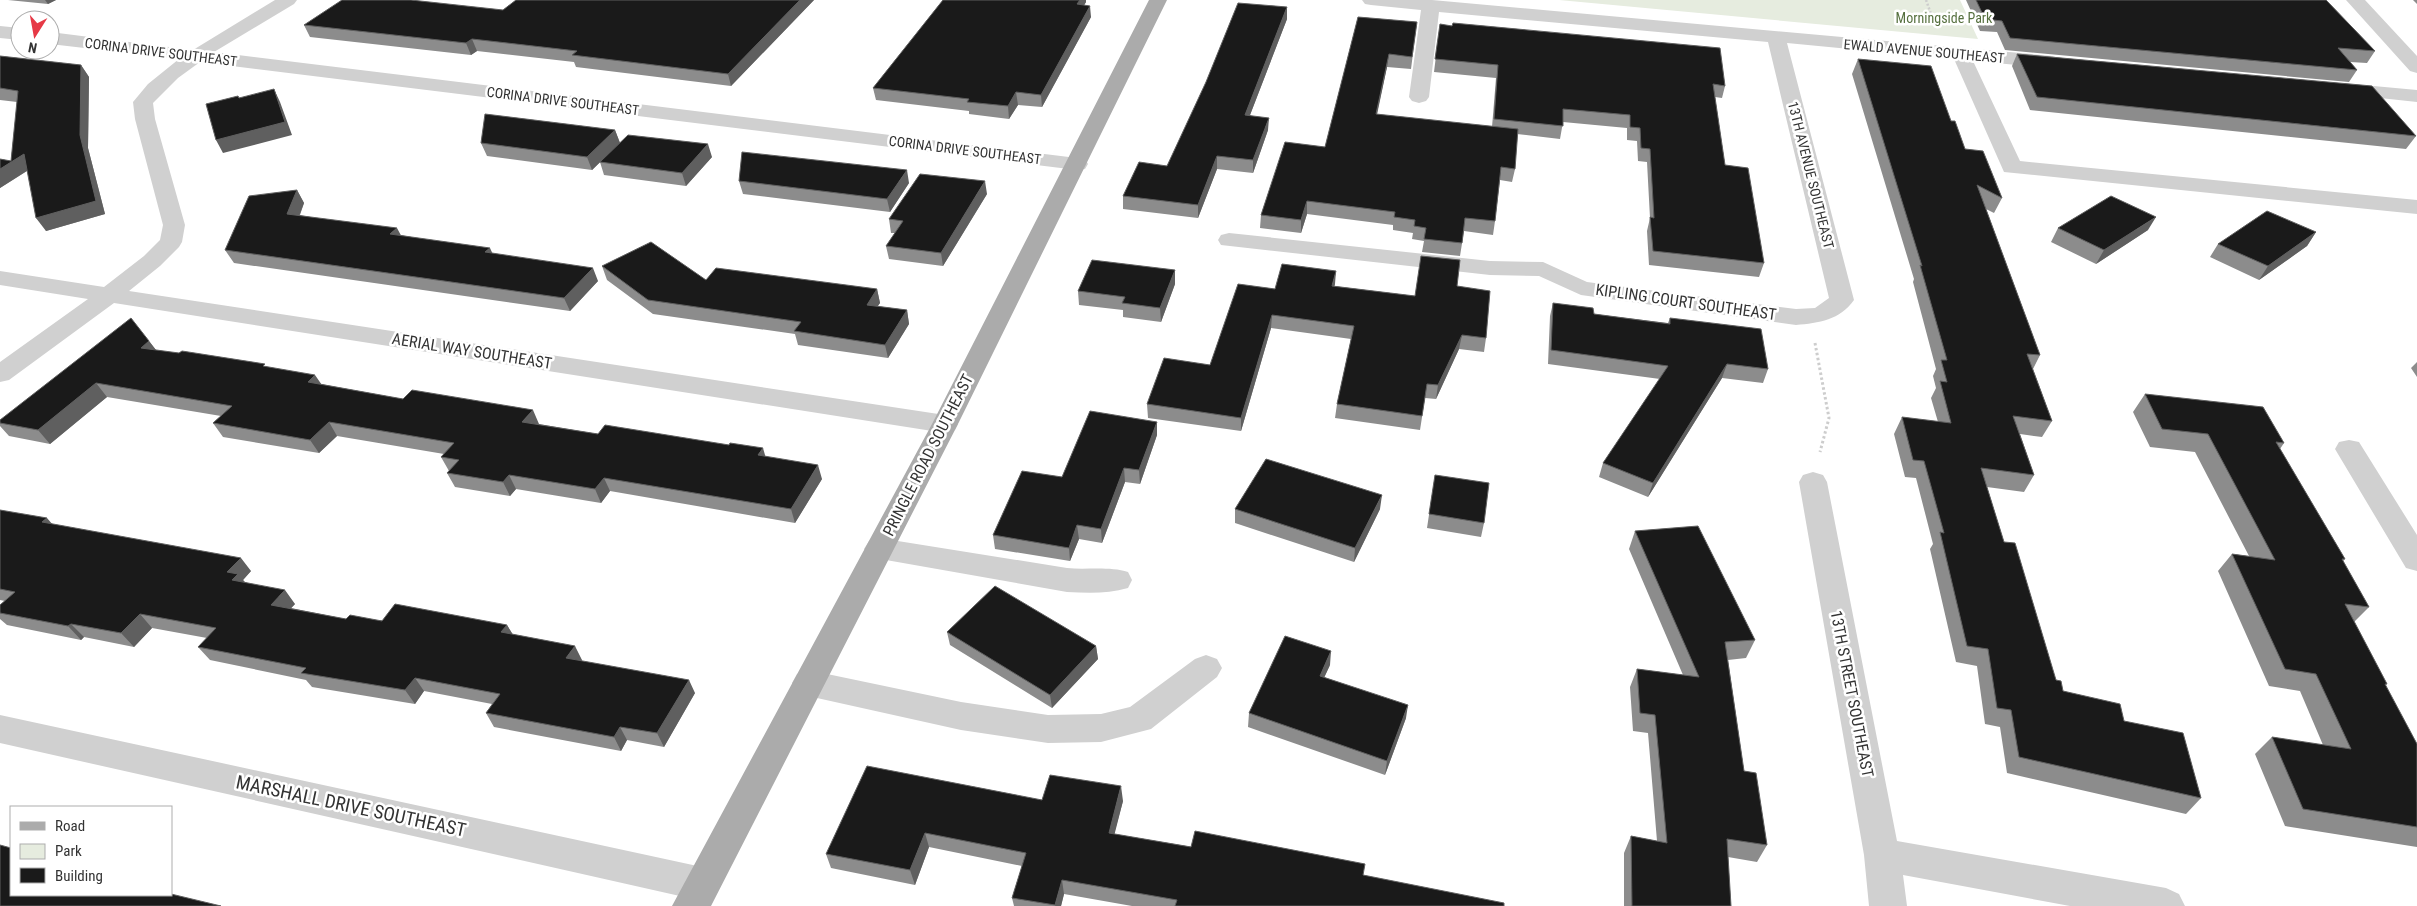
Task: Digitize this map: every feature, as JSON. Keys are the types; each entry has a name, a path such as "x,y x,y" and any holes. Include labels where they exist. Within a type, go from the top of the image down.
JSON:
{"main road":[{"name":"PRINGLE ROAD SOUTHEAST","path":"696,895 945,424 1158,0"}],"street":[{"path":"0,374 152,262 171,242 174,226 145,119 143,102 151,92 198,56 288,0"},
{"name":"EWALD AVENUE SOUTHEAST","path":"1371,0 2070,64"},
{"path":"2355,0 2417,66"},
{"path":"1419,97 1431,6"},
{"name":"13TH AVENUE SOUTHEAST","path":"1776,37 1842,300 1821,312"},
{"name":"CORINA DRIVE SOUTHEAST","path":"60,39 1077,164"},
{"path":"1961,54 2012,167 2417,206"},
{"path":"2328,88 2417,96"},
{"name":"KIPLING COURT SOUTHEAST","path":"1229,240 1490,268 1543,269 1581,288 1796,317 1821,312"},
{"name":"AERIAL WAY SOUTHEAST","path":"0,278 945,424"},
{"path":"2349,449 2417,560"},
{"name":"13TH STREET SOUTHEAST","path":"1813,482 1882,855 1888,906"},
{"path":"879,548 1067,580 1091,582 1117,580"},
{"path":"808,683 962,716 1038,728 1092,728 1139,719 1206,668"},
{"name":"MARSHALL DRIVE SOUTHEAST","path":"0,728 696,895"},
{"path":"1882,855 2166,906"}],"path":[{"path":"1813,482 1829,418 1821,312"}],"green space":[{"name":"Morningside Park","path":"1559,0 1960,0 1978,39"}],"building":[{"path":"342,0 411,0 503,10 516,0 800,0 728,74 572,55 577,51 472,39 466,43 304,25"},
{"path":"943,0 1080,0 1077,4 1090,6 1041,95 1016,92 1008,106 967,102 969,99 873,88"},
{"path":"1976,0 2326,0 2375,51 2338,48 2357,70 2010,38 2002,21 1985,19"},
{"path":"1238,3 1287,7 1245,115 1269,118 1253,160 1217,156 1198,205 1123,196 1139,162 1167,166 1206,82"},
{"path":"1358,17 1417,22 1412,57 1389,54 1376,114 1518,129 1515,169 1501,167 1495,221 1465,218 1462,243 1424,239 1426,228 1414,226 1415,220 1394,217 1395,212 1307,201 1301,220 1261,215 1285,142 1325,147"},
{"path":"1453,23 1720,48 1725,86 1713,84 1725,165 1748,168 1764,263 1653,251 1650,217 1654,218 1650,149 1641,148 1640,128 1630,127 1630,115 1563,109 1563,126 1494,119 1498,65 1435,59 1440,24 1452,26"},
{"path":"2017,54 2372,86 2416,136 2037,97"},
{"path":"0,56 10,57 10,60 36,60 81,65 80,135 96,201 36,218 24,154 0,169 0,159 11,161 18,91 0,88"},
{"path":"1858,59 1931,66 1951,121 1955,121 1965,149 1983,151 2002,198 1977,185 2040,355 2027,354 2052,421 2013,416 2034,475 1981,468 2004,542 2015,543 2056,680 2061,681 2063,691 2120,704 2124,721 2183,733 2201,798 2019,757 2011,710 1997,708 1988,649 1967,646 1940,532 1944,533 1924,461 1913,460 1902,417 1951,423 1940,381 1947,382 1941,360 1947,360 1920,265 1922,266"},
{"path":"274,89 285,122 216,140 206,104"},
{"path":"485,114 615,130 587,157 481,143"},
{"path":"628,135 708,144 682,173 600,162"},
{"path":"742,152 907,170 887,199 739,181"},
{"path":"920,174 985,181 941,253 886,246 903,221 889,219"},
{"path":"297,190 287,214 397,228 390,234 490,248 485,252 593,268 564,298 225,250 249,196"},
{"path":"2111,196 2156,217 2104,250 2058,228"},
{"path":"2267,211 2316,232 2268,266 2218,244"},
{"path":"651,242 706,280 716,268 877,289 867,305 907,310 885,345 794,331 801,322 648,300 602,266"},
{"path":"1421,256 1460,260 1457,286 1490,291 1486,338 1462,335 1438,385 1427,384 1422,416 1337,404 1354,326 1272,315 1241,418 1147,404 1164,358 1210,365 1238,284 1275,289 1282,264 1336,271 1332,286 1415,296"},
{"path":"1092,260 1175,270 1160,308 1122,303 1125,297 1078,291"},
{"path":"1553,303 1593,308 1594,314 1670,324 1670,318 1761,329 1768,369 1727,364 1653,483 1603,463 1668,366 1551,350"},
{"path":"131,318 149,341 141,348 179,353 182,351 265,364 263,366 315,375 308,382 403,399 412,390 533,410 522,422 598,434 605,425 729,445 730,443 763,448 758,455 818,465 791,509 604,478 595,489 509,475 503,482 447,473 459,460 441,457 454,443 329,422 310,440 213,423 232,406 96,383 38,430 0,423 0,420"},
{"path":"2145,394 2263,407 2284,443 2276,442 2345,559 2342,559 2369,607 2345,604 2417,744 2417,827 2303,809 2272,737 2351,749 2316,674 2285,669 2232,554 2275,560 2208,434 2162,429"},
{"path":"1090,411 1157,422 1139,470 1124,468 1101,529 1077,525 1069,548 993,535 1022,471 1062,477"},
{"path":"1266,459 1382,495 1355,548 1235,509"},
{"path":"1435,475 1489,483 1484,523 1429,514"},
{"path":"0,510 47,518 42,522 241,558 227,572 238,574 232,580 285,590 271,605 346,619 350,615 382,621 395,604 507,625 501,632 575,646 566,658 689,680 657,733 620,727 614,737 486,713 500,694 415,678 405,690 301,673 306,668 198,647 216,628 140,614 121,633 71,624 68,626 0,613 0,605 15,592 0,589"},
{"path":"1698,526 1755,640 1725,642 1744,771 1756,773 1767,845 1727,839 1731,906 1632,906 1631,836 1667,843 1655,715 1640,713 1637,669 1699,677 1635,531"},
{"path":"995,586 1096,646 1050,695 947,632"},
{"path":"1285,636 1331,651 1320,676 1408,705 1387,761 1249,713"},
{"path":"867,766 1042,800 1050,775 1121,786 1109,833 1191,847 1195,831 1365,864 1363,875 1504,903 1504,906 1175,906 1177,900 1062,880 1055,905 1012,898 1026,853 925,833 910,870 826,854"},
{"path":"0,845 10,848 10,896 172,896 172,894 221,906 0,906"}]}
